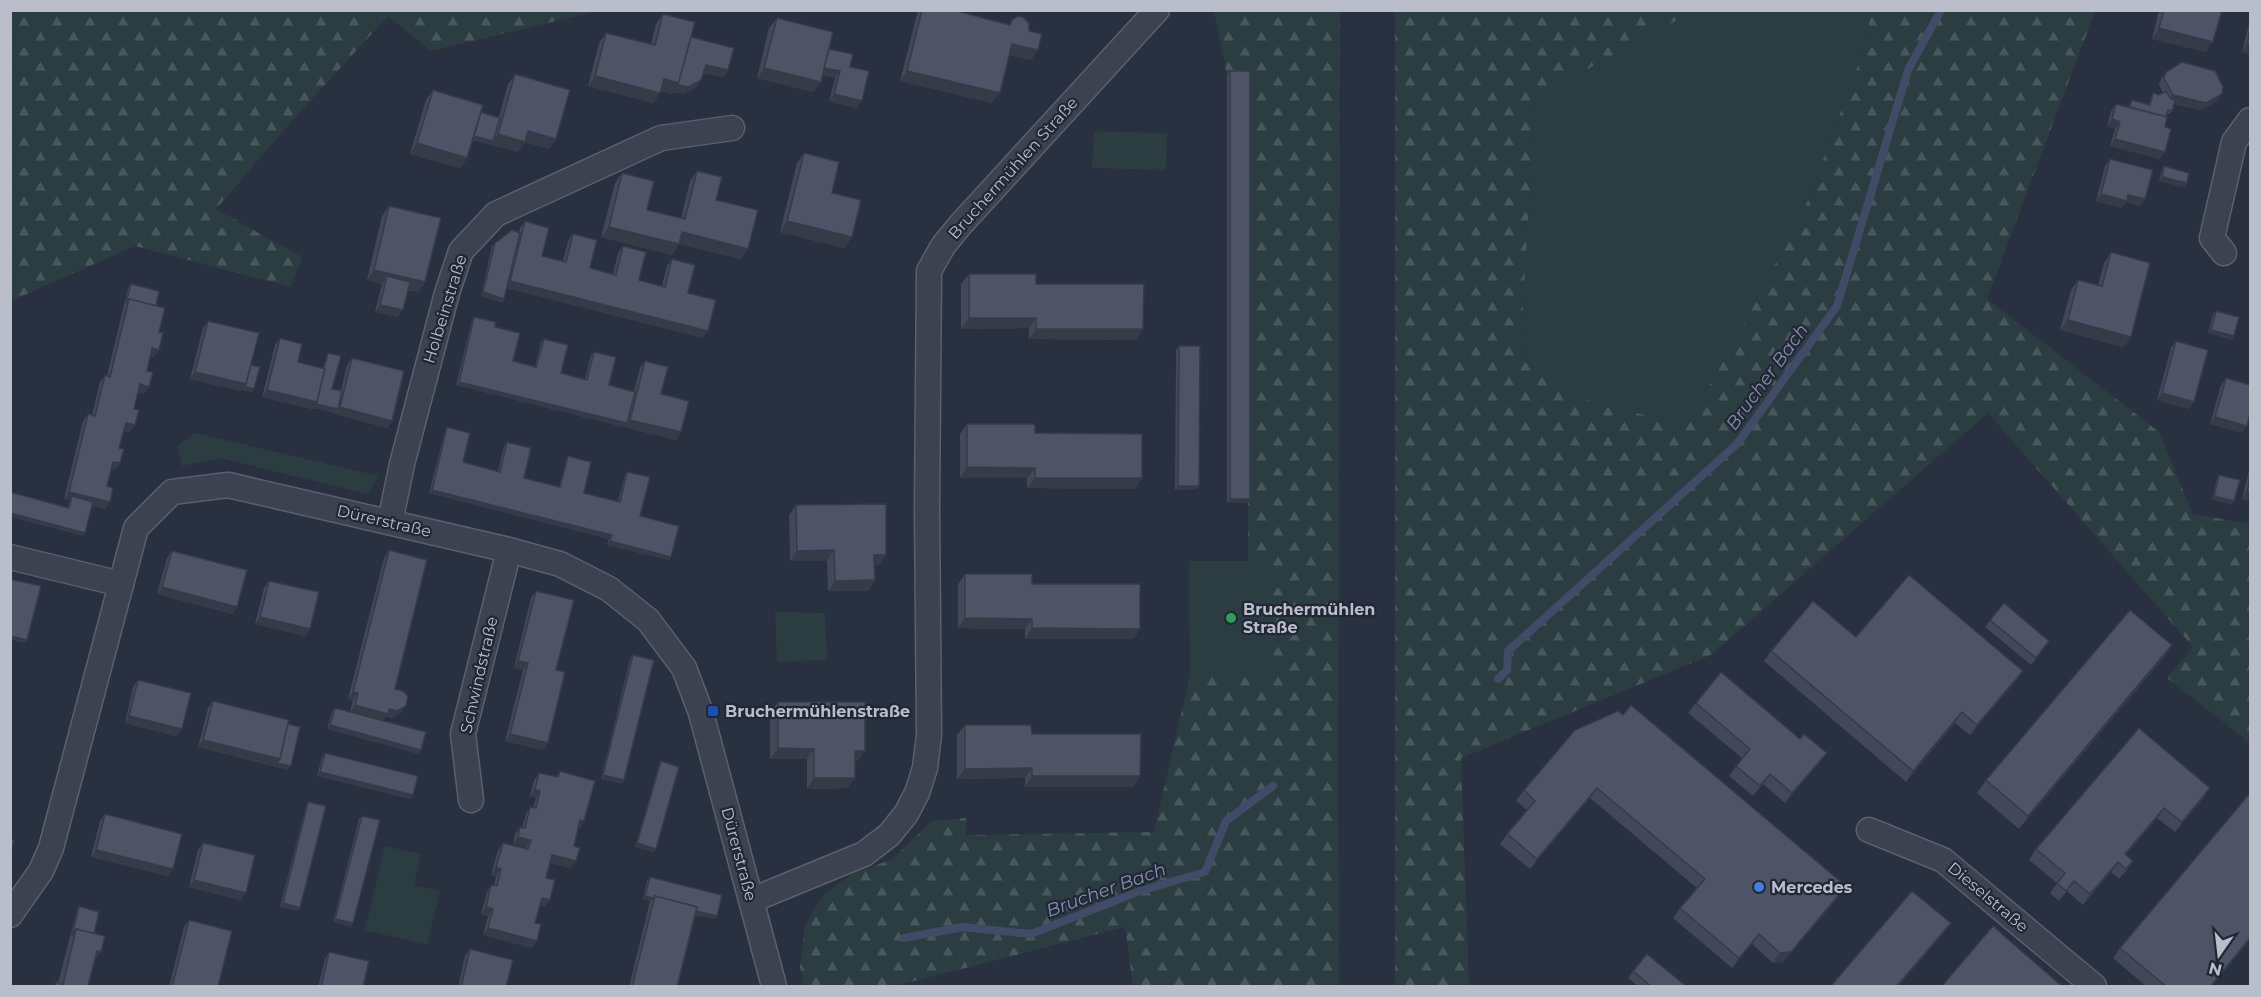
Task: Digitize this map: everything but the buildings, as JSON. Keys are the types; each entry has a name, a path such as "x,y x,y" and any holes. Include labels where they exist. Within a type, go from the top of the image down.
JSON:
{"street":[{"name":"Bruchermühlen Straße","path":"752,900 864,854 889,835 906,814 917,793 925,768 929,735 927,508 929,271 943,246 961,224 1157,10"},
{"path":"2224,252 2212,238 2234,142 2250,120"},
{"name":"Holbeinstraße","path":"390,522 441,314 461,251 496,214 662,138 732,128"},
{"name":"Dürerstraße","path":"10,915 41,871 51,848 136,528 172,492 228,484 560,564 609,589 648,620 684,668 701,713 774,987"},
{"name":"Schwindstraße","path":"471,800 463,734 508,550"},
{"path":"10,557 121,584"},
{"name":"Dieselstraße","path":"1869,830 1943,860 2094,987"}],"green space":[{"path":"11,10 597,11 431,51 388,16 290,123 216,209 302,257 291,287 135,246 11,301"},
{"path":"1214,11 1340,11 1339,986 1133,986 1125,927 895,986 804,986 800,967 805,926 823,895 855,872 891,860 932,821 966,818 966,835 1154,832 1190,675 1272,674 1272,561 1248,561 1247,75 1227,75"},
{"path":"1395,11 1686,11 1677,20 1535,98 1520,359 1585,399 1686,426 1743,326 1808,200 1861,57 1872,11 2095,11 1987,299 2159,432 2193,514 2250,524 2250,743 2167,678 2193,647 1988,413 1711,655 1461,758 1469,986 1395,986"},
{"path":"1686,11 1872,11 1861,57 1808,200 1743,326 1686,426 1585,399 1520,359 1535,98 1677,20"},
{"path":"1094,131 1167,133 1166,170 1092,168"},
{"path":"195,433 379,476 367,494 220,458 182,466 177,446"},
{"name":"Bruchermühlen Straße","path":"1189,561 1272,561 1272,675 1190,675"},
{"path":"775,612 825,613 827,660 777,662"},
{"path":"385,846 421,854 414,885 440,891 427,945 365,930"}],"waterway":[{"name":"Brucher Bach","path":"1498,679 1507,670 1508,651 1737,444 1837,306 1908,70 1941,10"},
{"name":"Brucher Bach","path":"904,938 963,927 1031,934 1140,891 1205,872 1226,821 1273,786"}],"place":[{"name":"Bruchermühlen Straße","path":"1231,618"},
{"name":"Bruchermühlenstraße","path":"713,711"},
{"name":"Mercedes","path":"1759,887"}]}
